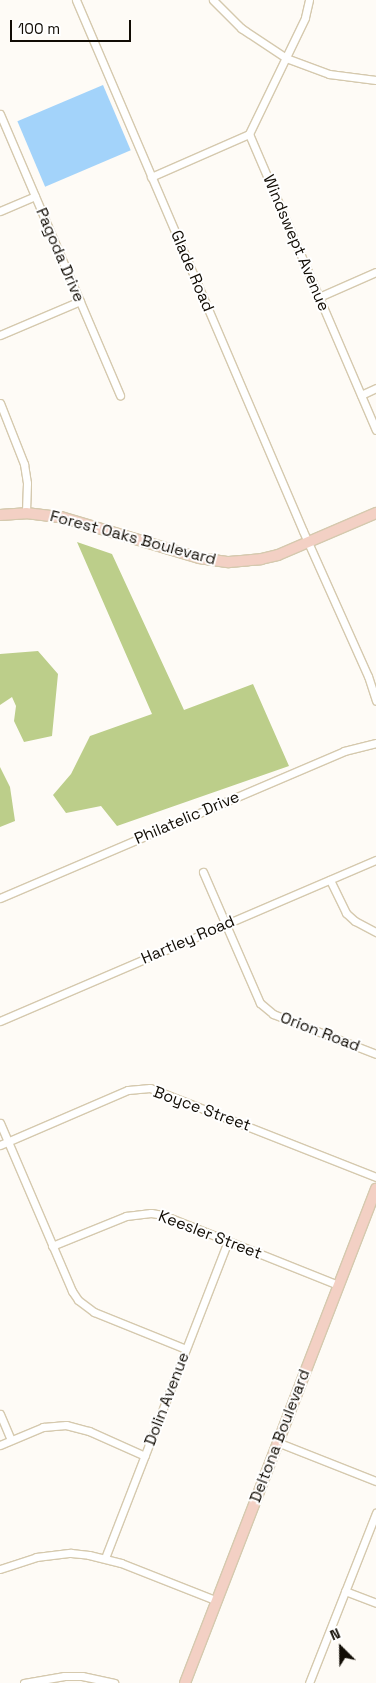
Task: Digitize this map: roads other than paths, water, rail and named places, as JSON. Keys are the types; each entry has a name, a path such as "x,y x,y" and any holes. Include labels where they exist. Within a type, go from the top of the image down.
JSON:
{"main road":[{"name":"Forest Oaks Boulevard","path":"0,515 26,513 61,517 213,561 243,562 261,559 308,542 376,513"},
{"name":"Deltona Boulevard","path":"185,1683 215,1600 376,1189"}],"street":[{"name":"Glade Road","path":"76,0 308,542 368,676 376,701"},
{"path":"213,0 240,28 286,58 329,74 376,80"},
{"path":"151,177 249,134 306,18 309,0"},
{"name":"Pagoda Drive","path":"0,114 120,396"},
{"name":"Windswept Avenue","path":"249,134 376,430"},
{"path":"0,211 35,196"},
{"path":"319,297 376,272"},
{"path":"0,335 80,300"},
{"path":"361,395 376,388"},
{"path":"0,403 24,464 27,483 26,513"},
{"name":"Philatelic Drive","path":"0,898 344,751 376,743"},
{"name":"Hartley Road","path":"0,1021 376,860"},
{"name":"Orion Road","path":"203,872 255,995 266,1009 376,1054"},
{"path":"330,880 346,913 360,924 376,932"},
{"name":"Boyce Street","path":"0,1145 128,1090 150,1088 376,1176"},
{"path":"0,1123 72,1291 87,1308 186,1349"},
{"name":"Keesler Street","path":"52,1246 138,1213 163,1215 338,1285"},
{"name":"Dolin Avenue","path":"105,1558 228,1241"},
{"path":"0,1414 11,1440"},
{"path":"0,1445 43,1427 66,1425 88,1431 145,1456"},
{"path":"277,1442 376,1481"},
{"path":"309,1683 376,1513"},
{"path":"0,1569 19,1561 54,1554 80,1554 105,1558 215,1600"},
{"path":"345,1591 376,1603"},
{"path":"24,1683 56,1676 82,1676 114,1683"}],"water":[{"path":"103,85 131,150 45,187 17,121"}]}
